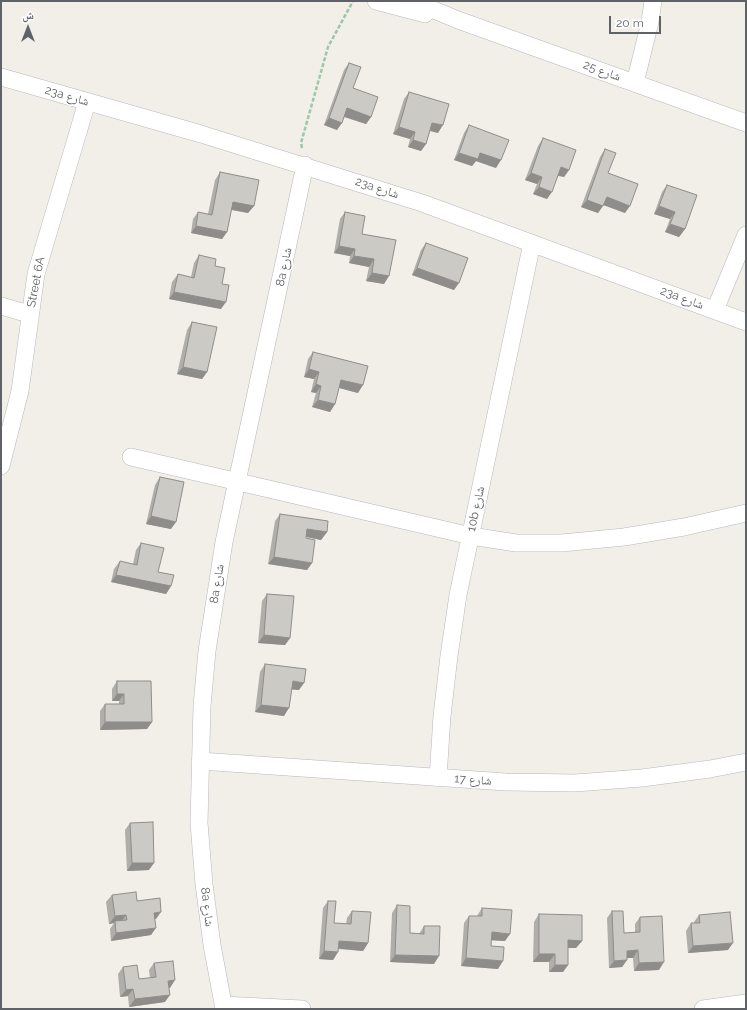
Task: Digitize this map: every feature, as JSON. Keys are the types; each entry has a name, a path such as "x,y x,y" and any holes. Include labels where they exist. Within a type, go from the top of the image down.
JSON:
{"street":[{"name":"شارع 25","path":"376,1 406,10 458,20"},
{"name":"شارع 25","path":"412,1 458,20 746,123"},
{"path":"629,81 643,20 653,1"},
{"name":"23a شارع","path":"1,77 305,165 422,203 746,322"},
{"name":"Street 6A","path":"1,466 20,391 30,314 41,254 87,102"},
{"name":"8a شارع","path":"223,1007 212,945 204,884 199,823 200,761 207,651 224,542 305,165"},
{"path":"714,310 746,235"},
{"name":"10b شارع","path":"438,778 442,716 458,595 532,243"},
{"path":"1,306 30,314"},
{"path":"131,457 471,536 516,542 570,542 624,537 684,528 746,513"},
{"name":"شارع 17","path":"200,761 438,778 506,782 574,783 642,778 710,769 746,762"},
{"path":"703,1009 746,1003"},
{"path":"223,1007 302,1009"}],"path":[{"path":"305,165 301,143 328,47 353,1"}],"building":[{"path":"349,63 361,67 353,88 378,97 371,117 347,108 342,123 329,118"},
{"path":"409,92 449,104 443,125 432,123 426,144 413,140 415,132 399,127"},
{"path":"469,125 509,140 501,160 480,153 478,159 459,153"},
{"path":"543,138 576,150 569,170 561,167 552,192 539,187 542,177 531,173"},
{"path":"605,149 616,153 608,173 638,184 630,206 607,197 603,206 587,200"},
{"path":"220,172 259,180 254,206 233,202 227,232 196,226 198,212 212,215"},
{"path":"667,185 697,195 685,229 670,224 675,212 659,206"},
{"path":"345,212 365,216 362,234 396,240 389,276 372,273 374,259 354,256 355,249 339,246"},
{"path":"426,243 468,258 459,283 417,268"},
{"path":"199,255 216,259 215,266 225,268 222,284 229,285 226,302 174,292 178,274 194,278"},
{"path":"192,322 217,327 207,372 183,367"},
{"path":"313,352 368,366 363,385 341,380 335,404 318,400 321,386 316,384 319,372 309,369"},
{"path":"160,477 184,482 176,522 151,516"},
{"path":"280,514 328,521 327,532 307,529 306,538 315,540 312,563 274,557"},
{"path":"141,543 164,548 158,572 174,575 171,586 116,575 120,561 137,565"},
{"path":"267,594 294,596 290,638 264,635"},
{"path":"265,664 306,669 304,683 293,681 289,708 261,705"},
{"path":"117,681 151,681 152,722 105,722 105,704 124,704 124,694 117,694"},
{"path":"153,822 154,863 132,863 130,823"},
{"path":"136,892 137,901 160,898 161,912 154,913 156,928 116,933 115,921 127,920 126,915 115,916 112,895"},
{"path":"328,901 336,901 334,923 351,924 352,911 371,912 368,943 339,941 338,952 324,951"},
{"path":"397,905 410,906 410,933 424,934 424,926 440,926 439,956 395,955"},
{"path":"482,908 512,910 510,934 492,932 491,946 504,947 503,961 466,958 469,916 482,916"},
{"path":"612,911 623,911 624,933 640,932 640,917 662,916 664,962 639,963 638,950 627,951 627,960 614,961"},
{"path":"730,912 733,943 693,946 691,923 700,923 699,915"},
{"path":"539,914 582,915 582,941 568,940 568,965 555,965 555,954 539,954"},
{"path":"173,961 175,980 168,981 170,995 135,999 133,989 126,990 123,967 137,965 139,979 156,977 154,963"}]}
